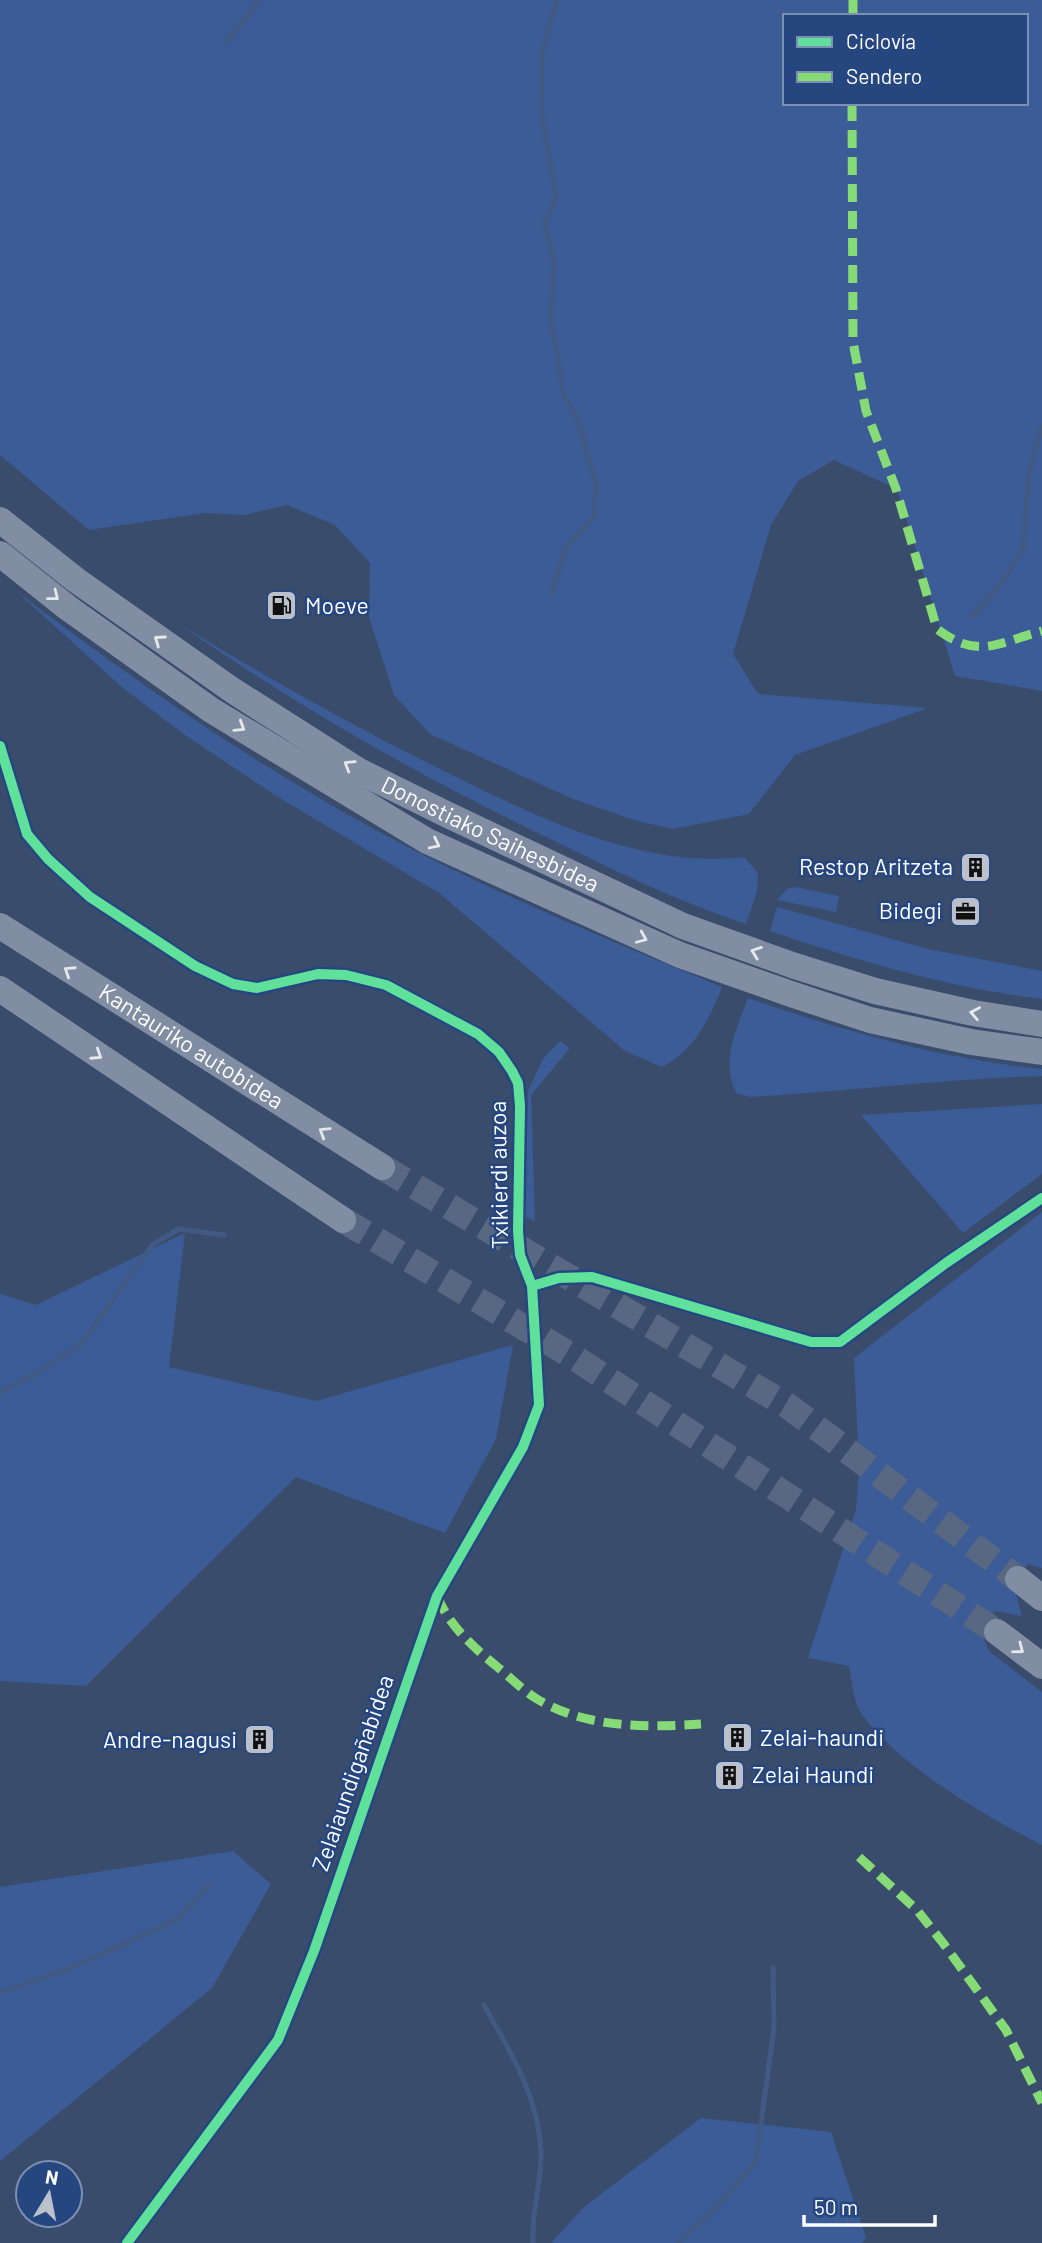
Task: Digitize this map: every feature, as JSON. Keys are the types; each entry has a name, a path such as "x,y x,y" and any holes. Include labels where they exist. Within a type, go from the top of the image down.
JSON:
{"highway":[{"name":"Donostiako Saihesbidea","path":"0,520 76,580 232,690 359,771 460,821 683,926 794,966 875,991 972,1013 1042,1024"},
{"name":"Donostiako Saihesbidea","path":"0,554 68,608 211,710 427,841 680,955 791,995 870,1020 971,1042 1042,1052"},
{"name":"Kantauriko autobidea","path":"0,926 382,1167"},
{"path":"0,989 343,1220"},
{"path":"1018,1579 1042,1598"},
{"path":"997,1632 1042,1666"}],"street":[{"name":"Txikierdi auzoa","path":"0,746 27,834 48,859 90,897 195,966 233,984 257,988 318,974 346,975 386,985 478,1034 499,1052 518,1083 518,1231 520,1255 532,1286"},
{"path":"532,1286 559,1278 592,1278 811,1342 840,1342 946,1263 1042,1198"},
{"name":"Zelaiaundigañabidea","path":"127,2243 278,2040 314,1951 437,1596 523,1447 538,1405 532,1286"}],"shaded area":[{"path":"0,0 1042,0 1042,691 955,676 897,489 834,460 798,481 771,525 733,654 758,694 928,708 795,755 749,814 673,829 634,820 573,799 430,734 394,695 369,617 370,563 335,525 287,505 244,515 205,513 89,530 0,455"},
{"path":"16,591 171,704 278,773 388,837 583,929 722,987 700,1033 683,1052 662,1067 625,1051 439,893 275,795 185,735 123,688"},
{"path":"181,625 378,738 553,822 590,836 666,855 705,859 744,857 758,873 757,892 746,924 643,883 449,788 357,738"},
{"path":"795,887 839,896 836,912 777,900 787,889"},
{"path":"777,907 928,949 1042,971 1042,999 939,981 770,931"},
{"path":"748,998 820,1022 930,1051 1042,1069 1042,1076 750,1097 736,1093 730,1069 732,1045"},
{"path":"560,1041 570,1048 531,1095 535,1221 525,1217 528,1091 543,1059"},
{"path":"1042,1104 1042,1174 963,1233 861,1115"},
{"path":"1042,1212 1042,1568 1028,1564 1013,1583 1022,1616 995,1611 980,1629 989,1651 1042,1692 1042,1845 944,1788 896,1751 858,1708 849,1666 808,1658 856,1509 859,1470 854,1358"},
{"path":"185,1233 169,1367 316,1401 513,1345 496,1439 445,1533 296,1477 86,1686 0,1681 0,1294 36,1305"},
{"path":"233,1851 271,1884 212,1988 0,2161 0,1887"},
{"path":"701,2118 831,2132 866,2238 862,2243 551,2243 584,2207"}],"waterway":[{"path":"227,42 259,0"},
{"path":"551,594 565,549 594,516 596,483 576,416 564,396 551,319 554,263 545,223 556,197 541,111 542,53 557,0"},
{"path":"972,617 1003,581 1023,549 1029,473 1042,426"},
{"path":"0,1392 32,1376 82,1343 152,1245 179,1229 224,1235"},
{"path":"0,1993 73,1967 178,1919 208,1886"},
{"path":"678,2243 719,2205 756,2161 774,2027 773,1968"},
{"path":"484,2005 529,2092 539,2130 541,2163 533,2243"}],"tunnel":[{"path":"382,1167 788,1406 1018,1579"},
{"path":"343,1220 572,1356 997,1632"}],"marked path":[{"path":"853,0 853,14"},
{"path":"852,105 853,342 866,411 896,489 937,629 964,644 976,646 1000,644 1042,631"},
{"path":"437,1596 454,1625 478,1650 526,1691 556,1709 575,1716 617,1724 701,1724"},
{"path":"859,1857 917,1910 943,1943 1006,2030 1042,2103"}],"cycle path":[{"path":"0,746 27,834 48,859 90,897 195,966 233,984 257,988 318,974 346,975 386,985 478,1034 499,1052 518,1083 520,1106 518,1231 520,1255 532,1286 539,1405 523,1447 437,1596 314,1951 278,2040 127,2243"},
{"path":"532,1286 559,1278 592,1277 811,1342 840,1342 946,1263 1042,1198"}],"place":[{"name":"Moeve","path":"282,606"},
{"name":"Restop Aritzeta","path":"976,867"},
{"name":"Bidegi","path":"965,911"},
{"name":"Zelai-haundi","path":"737,1738"},
{"name":"Andre-nagusi","path":"260,1740"},
{"name":"Zelai Haundi","path":"729,1775"}]}
